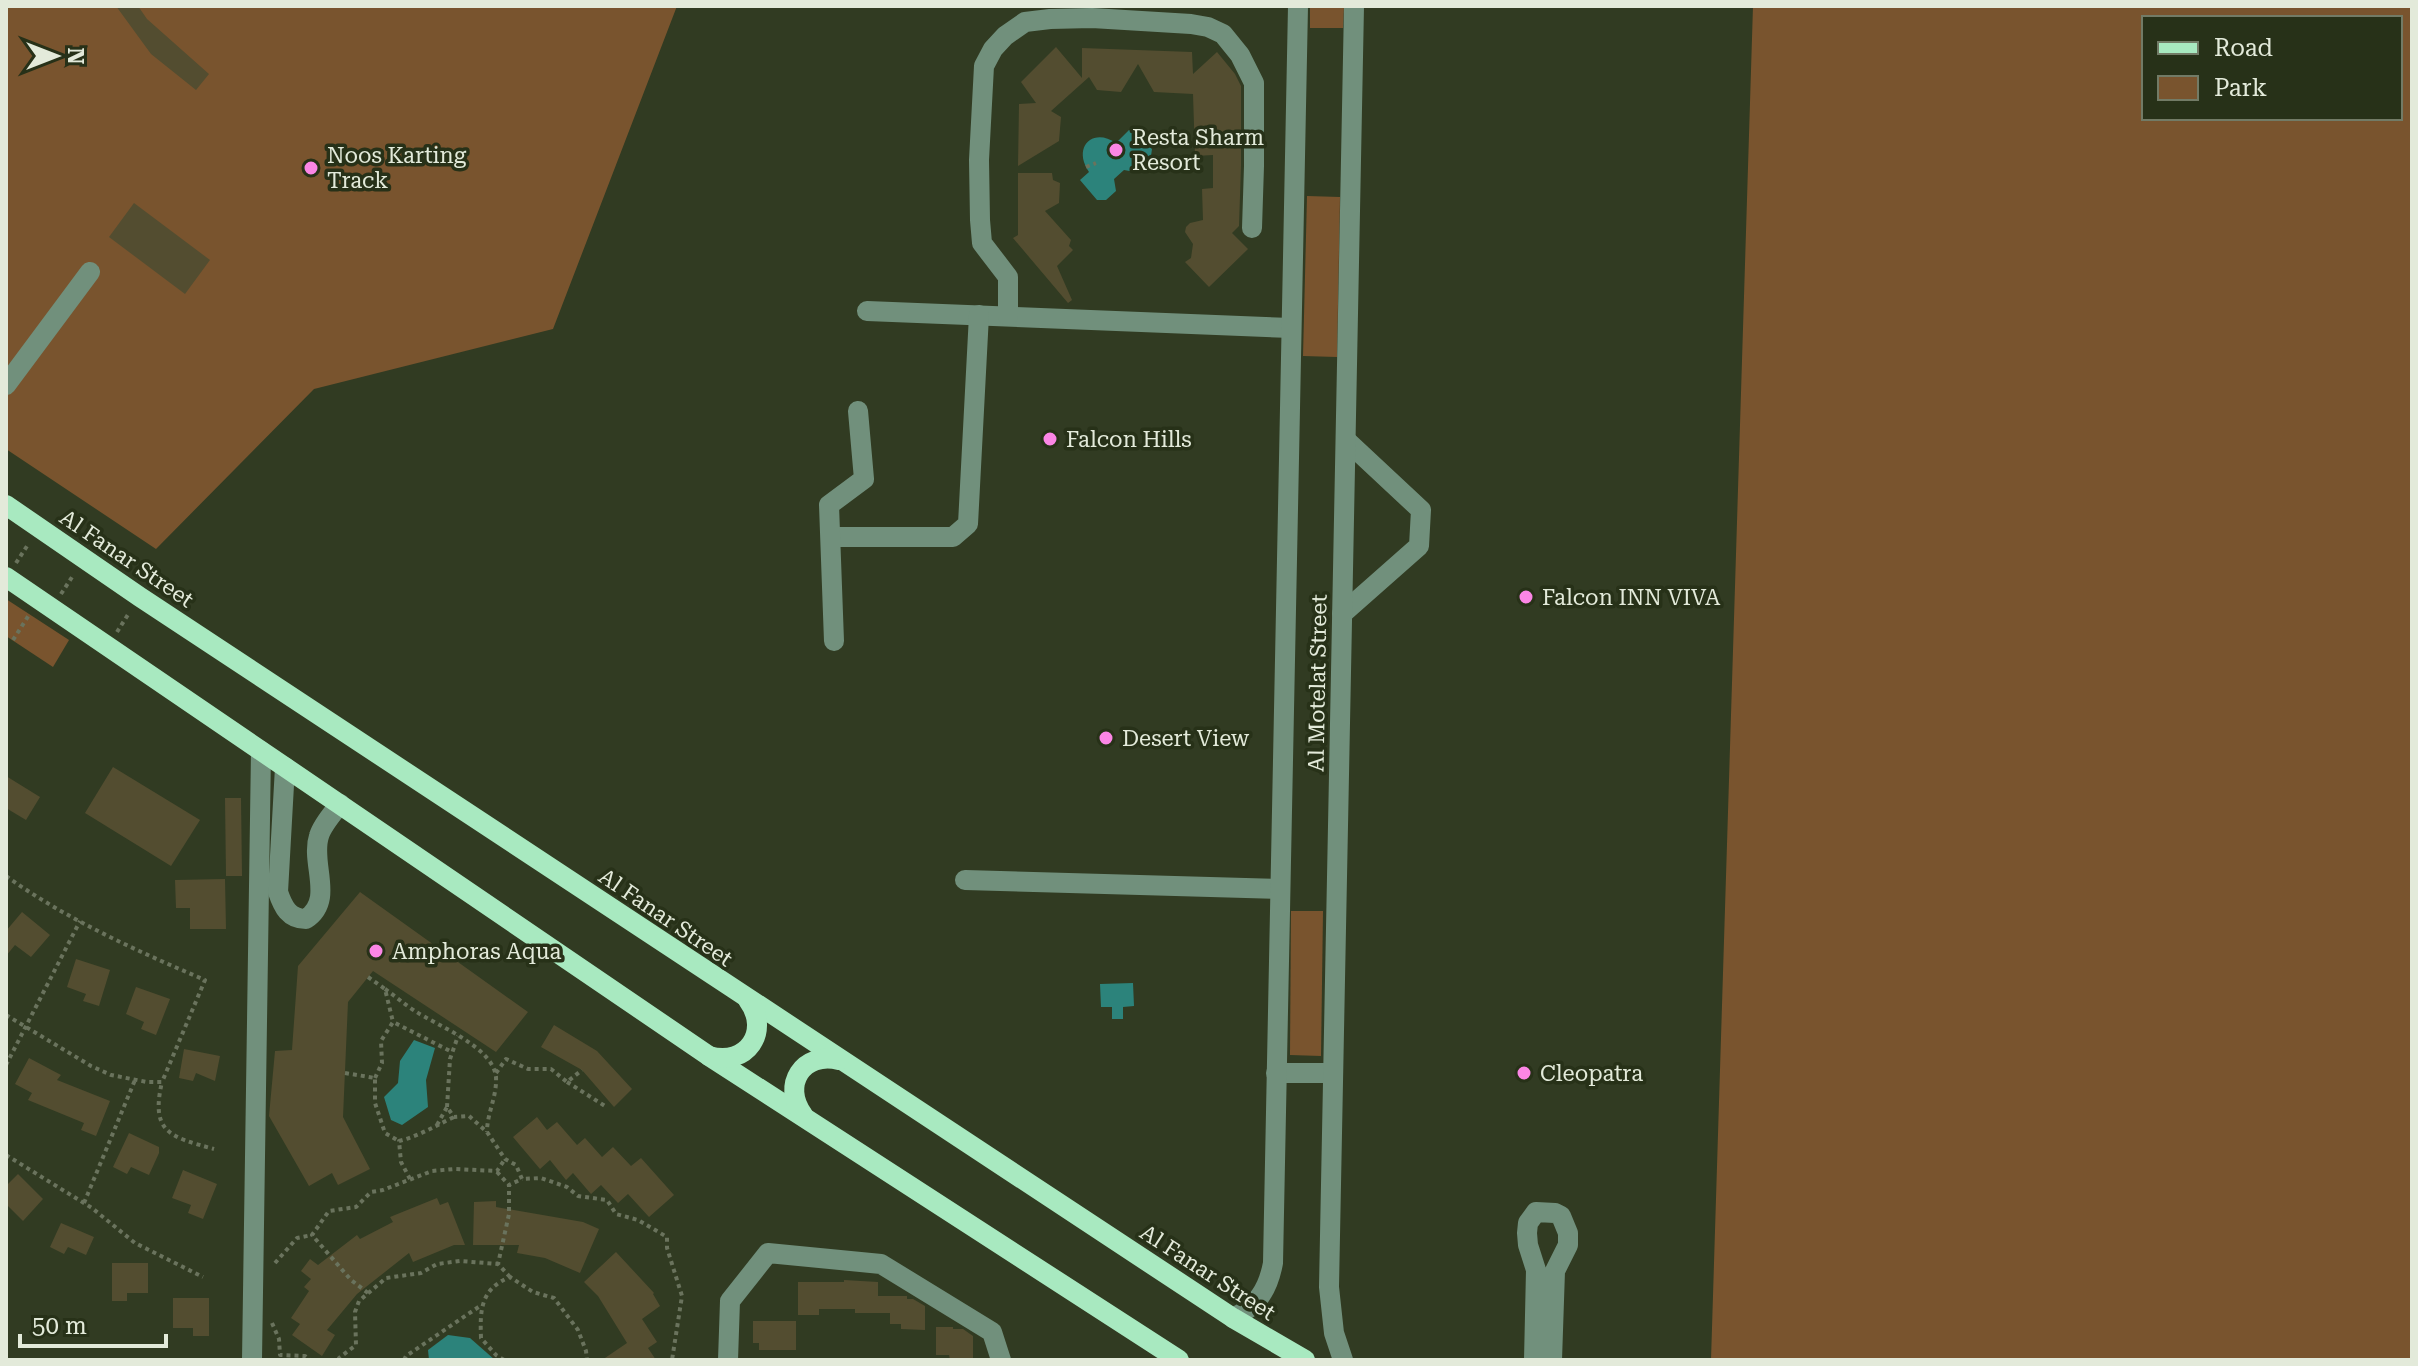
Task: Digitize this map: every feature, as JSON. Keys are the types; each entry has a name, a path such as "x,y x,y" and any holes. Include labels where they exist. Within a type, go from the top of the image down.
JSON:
{"main road":[{"name":"Al Fanar Street","path":"6,505 839,1060 1233,1318 1305,1360"},
{"path":"6,577 42,609 108,646 709,1056 1179,1360"},
{"path":"709,1056 719,1059 737,1056 752,1044 757,1016 748,1000"},
{"path":"803,1115 794,1090 799,1073 813,1061 839,1060"}],"street":[{"name":"Al Motelat Street","path":"1233,1318 1249,1310 1259,1300 1273,1263 1298,6"},
{"name":"Al Motelat Street","path":"1343,1360 1334,1333 1329,1287 1354,6"},
{"path":"1008,316 1008,277 982,243 979,175 981,106 984,66 1005,36 1025,22 1106,19 1191,24 1223,34 1240,55 1254,83 1252,228"},
{"path":"6,385 90,272"},
{"path":"867,311 1291,328"},
{"path":"831,537 953,537 968,524 979,315"},
{"path":"834,641 829,505 864,479 858,411"},
{"path":"1342,614 1419,546 1421,510 1346,440"},
{"path":"252,1360 261,751"},
{"path":"285,767 278,892 284,908 295,918 306,919 319,905 319,834 340,804"},
{"path":"965,880 1280,889"},
{"path":"1276,1073 1333,1073"},
{"path":"1534,1360 1536,1270 1527,1233 1528,1223 1536,1212 1561,1216 1568,1233 1568,1245 1555,1271 1552,1360"},
{"path":"728,1360 730,1301 768,1253 881,1264 992,1332 1001,1360"}],"path":[{"path":"1086,167 1096,163"},
{"path":"6,577 39,528"},
{"path":"13,640 84,559"},
{"path":"108,646 140,597"},
{"path":"6,876 36,897 80,920 168,965 205,980 162,1082 156,1104 165,1130 179,1140 214,1149"},
{"path":"6,1065 80,920"},
{"path":"368,977 411,1009 480,1051 496,1073"},
{"path":"385,989 393,1022 381,1041 382,1063 375,1078 375,1103 385,1133 399,1141 418,1137 454,1117 469,1116 487,1132 505,1159 516,1165 522,1179"},
{"path":"6,1015 111,1075 162,1082"},
{"path":"393,1022 452,1052"},
{"path":"437,1125 447,1107 452,1052 458,1036"},
{"path":"487,1132 487,1116 496,1094 496,1073 506,1059 528,1069 551,1069 605,1106"},
{"path":"567,1082 582,1070"},
{"path":"345,1073 375,1078"},
{"path":"84,1203 135,1080"},
{"path":"447,1107 454,1117"},
{"path":"399,1141 401,1162 410,1179"},
{"path":"6,1155 84,1203 135,1243 203,1277"},
{"path":"497,1171 505,1159"},
{"path":"273,1273 275,1260 297,1238 312,1235 329,1211 356,1207 371,1192 432,1171 497,1171 509,1185 509,1214 498,1264"},
{"path":"509,1185 522,1179 541,1178 567,1187 578,1196 607,1200 616,1214 638,1220 667,1237 667,1248 682,1296 672,1360"},
{"path":"312,1235 351,1280 368,1293"},
{"path":"339,1360 356,1345 355,1312 359,1301 386,1278 421,1273 437,1264 460,1261 498,1264 510,1277 533,1292 554,1298 578,1330 587,1360"},
{"path":"404,1360 481,1305 492,1289 510,1277"},
{"path":"481,1305 481,1338 504,1360"},
{"path":"272,1312 271,1321 279,1339 280,1355 305,1356 310,1360"}],"green space":[{"name":"Noos Karting Track","path":"6,6 677,6 553,329 314,389 156,549 6,449"},
{"path":"1310,6 1344,6 1343,28 1310,28"},
{"path":"1753,6 2412,6 2412,1360 1711,1360"},
{"path":"1307,196 1340,197 1337,357 1303,356"},
{"path":"6,599 69,640 53,667 6,636"},
{"path":"1291,911 1323,911 1321,1056 1290,1055"}],"water":[{"path":"1129,130 1135,131 1152,149 1151,156 1135,172 1124,170 1114,179 1116,191 1106,200 1097,200 1080,180 1089,172 1084,163 1084,148 1088,142 1100,137 1116,143"},
{"path":"1133,983 1134,1006 1123,1007 1123,1019 1112,1019 1112,1007 1101,1007 1100,984"},
{"path":"414,1040 435,1048 426,1080 428,1107 402,1125 391,1120 384,1097 398,1083 400,1061"},
{"path":"448,1335 470,1338 495,1360 429,1360 428,1350"}],"building":[{"path":"116,6 138,6 147,19 209,74 196,90 151,54"},
{"path":"1056,47 1082,78 1082,48 1192,52 1193,74 1217,52 1235,74 1241,86 1241,166 1239,226 1232,233 1248,249 1209,287 1185,262 1191,258 1193,244 1185,232 1186,227 1203,220 1202,189 1213,188 1213,155 1195,156 1193,94 1154,92 1138,64 1121,92 1097,90 1089,77 1051,111 1061,117 1059,141 1018,166 1019,104 1036,103 1021,82"},
{"path":"1018,173 1052,173 1053,180 1060,183 1059,203 1045,211 1071,240 1069,246 1073,250 1057,266 1072,300 1068,303 1013,238 1018,235"},
{"path":"134,203 210,260 185,294 109,237"},
{"path":"113,767 200,820 171,866 85,813"},
{"path":"6,776 40,797 26,820 6,808"},
{"path":"225,798 241,798 242,876 226,876"},
{"path":"225,879 226,929 190,929 190,908 176,908 175,880"},
{"path":"360,892 528,1012 496,1052 373,971 348,1002 343,1117 370,1169 338,1185 332,1173 309,1186 269,1116 275,1051 292,1050 298,966"},
{"path":"22,912 50,935 31,957 15,945 6,956 6,931"},
{"path":"76,959 110,970 99,1006 83,1001 86,994 67,987"},
{"path":"136,987 170,999 156,1035 141,1029 144,1022 126,1014"},
{"path":"554,1025 597,1051 632,1089 614,1107 582,1070 541,1047"},
{"path":"184,1049 220,1056 215,1081 196,1073 193,1081 179,1078"},
{"path":"29,1058 61,1075 57,1080 110,1101 96,1136 81,1130 84,1123 28,1100 32,1093 15,1084"},
{"path":"537,1117 547,1130 557,1122 577,1145 585,1138 602,1157 613,1147 631,1166 641,1158 674,1195 649,1217 628,1194 618,1203 601,1185 591,1194 573,1173 566,1180 550,1160 540,1169 513,1137"},
{"path":"129,1133 159,1147 149,1175 131,1167 127,1174 113,1167"},
{"path":"183,1170 217,1184 203,1219 188,1213 191,1205 172,1198"},
{"path":"18,1174 43,1199 23,1221 6,1204 6,1186"},
{"path":"437,1198 440,1205 448,1202 465,1245 454,1245 413,1262 409,1253 357,1294 327,1330 335,1335 322,1356 292,1335 300,1324 291,1318 309,1291 304,1287 311,1279 301,1271 310,1259 318,1265 357,1235 360,1239 393,1222 390,1217"},
{"path":"496,1201 496,1207 583,1222 599,1229 580,1273 545,1258 517,1253 519,1245 473,1245 474,1202"},
{"path":"61,1223 94,1237 86,1255 68,1247 64,1254 50,1247"},
{"path":"616,1252 654,1293 660,1306 642,1319 657,1342 648,1348 656,1360 602,1360 627,1343 598,1296 584,1282"},
{"path":"112,1263 148,1263 148,1293 127,1293 127,1301 112,1301"},
{"path":"798,1282 878,1282 878,1296 907,1296 907,1299 925,1306 925,1330 901,1329 901,1324 890,1324 890,1313 819,1309 819,1315 798,1315"},
{"path":"173,1298 209,1298 209,1336 193,1336 193,1328 173,1328"},
{"path":"753,1321 796,1321 796,1350 759,1350 759,1343 753,1343"},
{"path":"936,1327 963,1329 973,1336 973,1360 950,1360 949,1355 936,1355"}],"place":[{"name":"Resta Sharm Resort","path":"1116,150"},
{"name":"Noos Karting Track","path":"311,168"},
{"name":"Falcon Hills","path":"1050,439"},
{"name":"Falcon INN VIVA","path":"1526,597"},
{"name":"Desert View","path":"1106,738"},
{"name":"Amphoras Aqua","path":"376,951"},
{"name":"Cleopatra","path":"1524,1073"}]}
